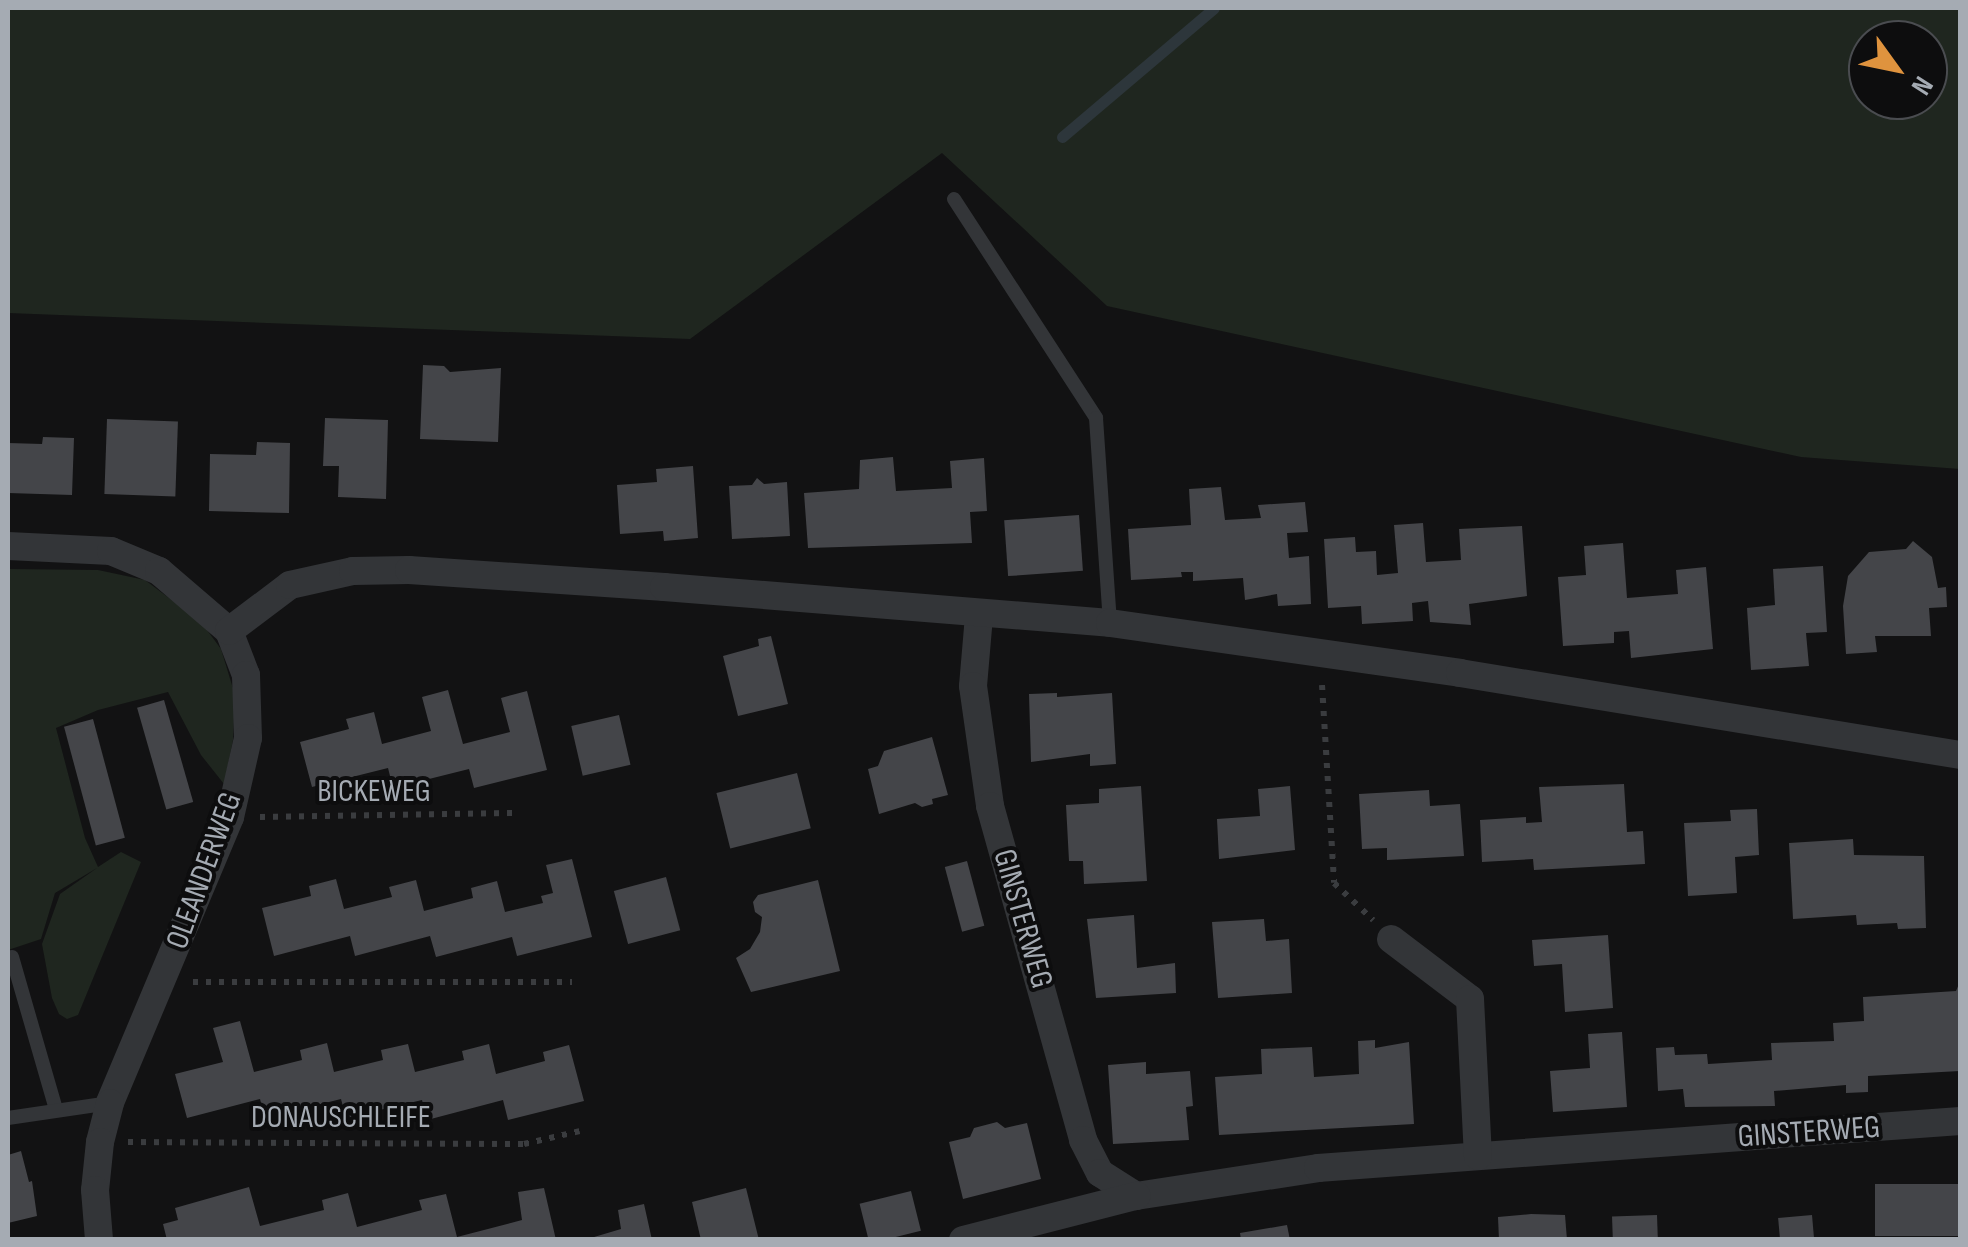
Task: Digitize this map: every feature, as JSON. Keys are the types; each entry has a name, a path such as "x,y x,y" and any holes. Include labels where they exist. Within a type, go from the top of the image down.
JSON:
{"street":[{"path":"8,546 111,551 160,571 229,630 290,585 353,572 409,570 1110,624 1460,673 1960,755"},
{"name":"GINSTERWEG","path":"979,616 973,686 990,806 1084,1140 1100,1173 1136,1196"},
{"name":"OLEANDERWEG","path":"99,1240 95,1190 100,1142 110,1103 230,817 248,738 246,674 229,630"},
{"path":"1392,938 1470,999 1478,1156"},
{"name":"GINSTERWEG","path":"962,1240 1136,1196 1318,1168 1960,1120"}],"lane":[{"path":"954,199 1096,418 1110,624"},
{"path":"12,958 56,1110"},
{"path":"8,1118 110,1103"}],"path":[{"path":"1320,656 1334,883 1392,938"},
{"name":"BICKEWEG","path":"230,817 519,812"},
{"path":"163,982 572,982"},
{"name":"DONAUSCHLEIFE","path":"100,1142 524,1144 580,1131"}],"shaded area":[{"path":"8,8 1960,8 1960,469 1801,457 1107,306 942,153 690,339 8,313"},
{"path":"8,569 98,570 145,580 201,622 221,649 235,695 233,740 224,784 201,755 168,692 98,710 56,728 85,838 98,867 121,852 141,862 78,1015 67,1019 59,1014 52,998 42,944 60,894 97,868 55,893 41,939 8,950"}],"building":[{"path":"423,365 444,366 450,372 501,368 498,442 420,439"},
{"path":"325,418 388,420 386,499 338,497 339,466 323,466"},
{"path":"107,419 178,421 175,496 104,494"},
{"path":"43,437 74,438 72,495 8,493 8,443 42,444"},
{"path":"257,442 290,443 289,513 209,511 210,454 256,455"},
{"path":"893,457 896,491 952,488 950,461 984,458 987,511 970,512 972,543 808,548 804,493 859,489 860,460"},
{"path":"693,466 698,538 664,541 663,531 620,534 617,485 657,482 656,469"},
{"path":"757,478 764,484 787,482 790,536 732,539 729,486 752,485"},
{"path":"1221,487 1225,520 1261,518 1258,505 1305,502 1308,532 1287,533 1289,558 1309,556 1311,604 1278,606 1277,594 1245,600 1243,578 1193,581 1193,572 1181,572 1182,577 1131,580 1128,529 1191,525 1189,489"},
{"path":"1079,515 1083,571 1008,576 1004,520"},
{"path":"1423,523 1426,562 1461,560 1459,529 1522,526 1527,596 1469,604 1471,625 1430,622 1428,601 1412,603 1413,621 1362,624 1361,606 1328,608 1324,539 1355,537 1356,552 1376,551 1377,575 1398,573 1394,525"},
{"path":"1913,541 1932,557 1938,588 1946,587 1947,607 1929,608 1931,636 1875,636 1877,652 1846,654 1843,606 1848,576 1869,552 1906,549"},
{"path":"1623,543 1627,598 1678,594 1676,570 1706,567 1713,649 1631,658 1629,631 1614,632 1614,643 1563,646 1558,577 1586,575 1584,546"},
{"path":"1823,566 1827,632 1806,633 1809,666 1751,670 1747,608 1775,605 1773,569"},
{"path":"771,636 788,704 738,716 723,656 759,646 758,639"},
{"path":"448,690 463,744 510,732 501,698 527,691 547,770 474,788 469,769 393,788 388,768 312,787 300,742 349,729 346,719 374,712 382,744 431,731 422,697"},
{"path":"1057,693 1057,697 1112,693 1116,764 1090,766 1090,754 1031,762 1029,694"},
{"path":"164,700 193,802 166,810 137,708"},
{"path":"619,715 630,765 583,776 571,726"},
{"path":"93,719 125,838 96,846 64,727"},
{"path":"932,737 948,795 932,799 933,804 922,807 915,803 879,814 868,769 878,766 884,751"},
{"path":"797,773 811,828 730,848 716,793"},
{"path":"1624,784 1627,832 1643,831 1645,864 1534,870 1533,859 1482,862 1480,820 1526,817 1526,823 1542,822 1539,787"},
{"path":"1141,786 1147,881 1084,884 1083,861 1069,861 1066,805 1099,803 1099,789"},
{"path":"1290,786 1295,850 1219,859 1217,819 1260,816 1258,789"},
{"path":"1429,790 1430,806 1460,804 1464,856 1387,860 1387,848 1362,849 1359,794"},
{"path":"1757,809 1759,855 1735,857 1737,893 1688,896 1684,823 1731,821 1730,810"},
{"path":"1853,839 1854,855 1924,856 1926,928 1898,929 1897,923 1857,925 1856,915 1793,919 1789,843"},
{"path":"572,859 592,937 517,956 512,937 436,957 430,936 355,956 350,936 274,956 262,908 311,896 309,886 336,879 344,909 392,897 389,887 416,880 424,911 473,898 471,888 497,881 505,912 543,903 541,896 553,893 546,865"},
{"path":"967,861 984,926 962,932 945,867"},
{"path":"666,877 680,930 628,944 614,891"},
{"path":"818,880 840,971 751,992 736,958 750,949 760,932 762,917 755,912 753,902 758,895"},
{"path":"1134,915 1137,968 1175,963 1176,993 1096,998 1087,919"},
{"path":"1264,919 1266,941 1289,939 1292,993 1218,998 1212,922"},
{"path":"1608,935 1613,1008 1565,1012 1562,964 1534,966 1532,940"},
{"path":"1959,984 1960,1071 1868,1076 1868,1092 1846,1093 1846,1085 1774,1091 1775,1106 1685,1107 1683,1089 1658,1091 1656,1048 1674,1047 1675,1055 1707,1054 1708,1064 1772,1060 1771,1043 1834,1041 1833,1023 1864,1021 1863,997 1956,991"},
{"path":"240,1021 254,1072 302,1060 300,1050 327,1043 334,1072 383,1060 381,1050 408,1044 415,1072 464,1060 462,1051 489,1044 496,1074 545,1061 543,1052 569,1045 584,1101 508,1120 503,1100 427,1120 422,1100 346,1118 341,1099 265,1118 260,1099 187,1118 175,1074 223,1062 213,1028"},
{"path":"1622,1032 1627,1107 1553,1112 1550,1071 1590,1068 1588,1034"},
{"path":"1375,1040 1375,1048 1409,1042 1414,1124 1219,1135 1215,1077 1262,1074 1261,1049 1312,1047 1314,1077 1359,1074 1358,1041"},
{"path":"1146,1062 1146,1074 1190,1071 1193,1106 1186,1107 1189,1140 1113,1144 1108,1065"},
{"path":"997,1122 1005,1128 1027,1123 1041,1179 963,1199 949,1142 970,1137 974,1128"},
{"path":"21,1151 29,1182 32,1181 37,1216 8,1223 8,1155"},
{"path":"1875,1184 1960,1184 1960,1236 1875,1236"},
{"path":"249,1187 260,1226 324,1210 322,1200 348,1193 357,1227 422,1210 419,1200 446,1194 457,1237 522,1220 518,1192 544,1188 556,1240 167,1240 163,1224 178,1220 175,1208"},
{"path":"746,1188 759,1240 701,1240 692,1202"},
{"path":"911,1191 921,1231 869,1240 860,1204"},
{"path":"644,1204 652,1240 584,1240 621,1229 618,1210"},
{"path":"1565,1215 1567,1240 1499,1240 1498,1217"},
{"path":"1657,1215 1658,1240 1613,1240 1612,1217"},
{"path":"1812,1215 1814,1240 1780,1240 1778,1218"},
{"path":"1287,1225 1290,1240 1241,1240 1240,1233"}],"waterway":[{"path":"1062,137 1214,8"}]}
